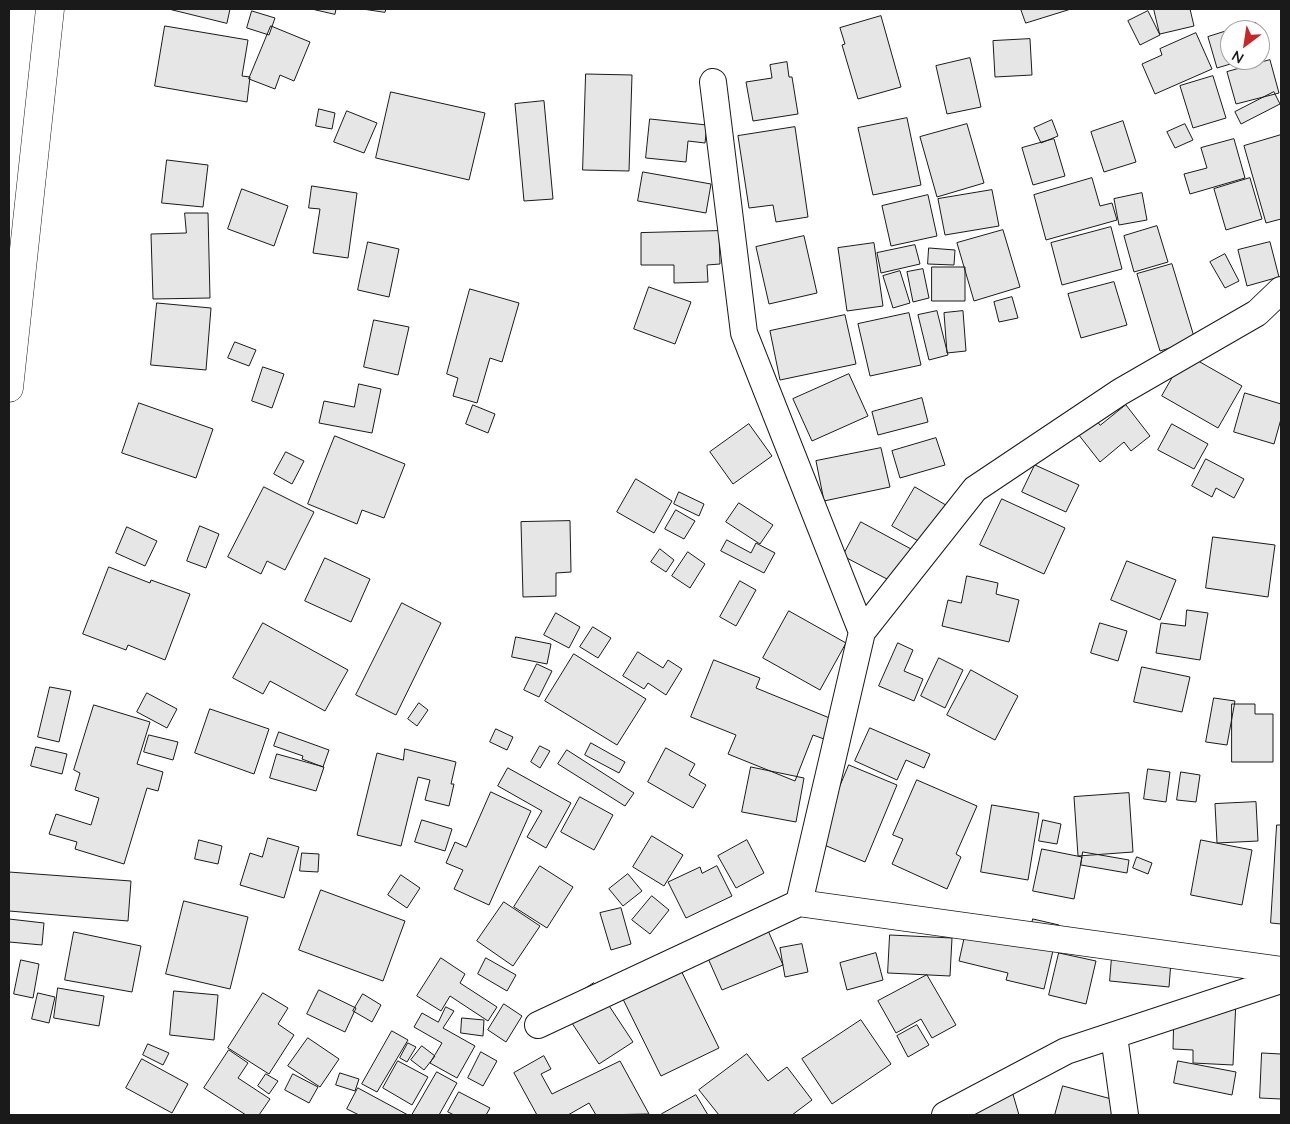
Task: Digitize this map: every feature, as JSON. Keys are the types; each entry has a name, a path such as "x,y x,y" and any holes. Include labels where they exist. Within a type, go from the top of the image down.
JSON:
{"main road":[{"path":"9,388 50,9"}],"street":[{"path":"713,82 744,334 862,632"},
{"path":"799,903 862,632 975,489 1120,392 1257,313 1281,290"},
{"path":"538,1026 799,903 1281,970"},
{"path":"945,1115 1066,1052 1281,980"},
{"path":"1114,1036 1125,1115"}],"building":[{"path":"169,9 230,9 227,23"},
{"path":"312,9 336,9 335,14"},
{"path":"363,9 386,9 385,12"},
{"path":"1021,9 1071,9 1026,23"},
{"path":"1154,9 1190,9 1194,26 1160,34"},
{"path":"252,11 275,18 269,35 247,28"},
{"path":"1148,11 1160,35 1140,45 1128,21"},
{"path":"881,16 901,87 858,99 842,45 845,44 840,28"},
{"path":"165,26 248,40 242,76 250,77 247,102 155,86"},
{"path":"271,26 310,42 294,81 280,75 275,89 249,79"},
{"path":"1196,33 1212,69 1155,94 1142,64 1162,55 1160,49"},
{"path":"1220,33 1220,67 1217,68 1208,37"},
{"path":"1030,39 1032,75 995,77 993,41"},
{"path":"970,58 981,107 947,114 936,66"},
{"path":"1270,60 1279,93 1236,104 1227,72 1234,70 1270,70"},
{"path":"787,62 789,77 792,77 798,114 753,121 746,82 772,78 770,65"},
{"path":"586,74 632,75 629,171 583,170"},
{"path":"1213,76 1226,118 1193,128 1180,86"},
{"path":"391,92 485,113 469,180 376,158"},
{"path":"1274,92 1280,104 1241,124 1235,112"},
{"path":"544,101 553,199 524,201 515,104"},
{"path":"319,109 335,113 332,129 316,126"},
{"path":"347,111 377,123 364,153 334,142"},
{"path":"907,118 921,185 873,195 858,128"},
{"path":"650,119 707,125 705,143 688,141 686,162 646,158"},
{"path":"1052,120 1058,136 1041,143 1034,128"},
{"path":"1123,121 1136,162 1104,172 1091,132"},
{"path":"967,124 984,183 937,197 920,137"},
{"path":"1185,124 1193,140 1175,148 1167,132"},
{"path":"795,127 808,217 776,222 773,205 749,208 738,136"},
{"path":"1281,135 1281,219 1266,223 1244,146"},
{"path":"1054,139 1065,176 1033,185 1022,148"},
{"path":"1234,139 1245,178 1190,194 1184,174 1207,168 1201,148"},
{"path":"167,160 208,165 203,207 162,203"},
{"path":"643,172 711,184 706,213 638,201"},
{"path":"1092,178 1100,206 1112,203 1117,220 1046,240 1034,195"},
{"path":"1250,178 1262,219 1226,230 1214,189"},
{"path":"312,186 357,193 348,258 313,253 320,209 309,208"},
{"path":"242,189 288,206 274,246 228,229"},
{"path":"992,190 999,226 945,235 938,199"},
{"path":"1142,193 1147,220 1119,225 1114,199"},
{"path":"928,195 937,236 891,246 882,206"},
{"path":"185,213 208,213 210,298 153,299 151,234 186,233"},
{"path":"1157,226 1168,262 1134,272 1124,236"},
{"path":"1111,227 1122,269 1062,285 1051,243"},
{"path":"1003,230 1020,287 974,301 957,243"},
{"path":"719,231 720,264 707,265 708,282 674,283 674,265 641,265 641,233"},
{"path":"804,236 817,293 769,304 756,247"},
{"path":"368,242 399,249 389,297 358,290"},
{"path":"1270,242 1279,277 1247,286 1238,250"},
{"path":"874,243 883,306 847,311 838,248"},
{"path":"915,245 920,264 881,273 877,253"},
{"path":"929,248 955,250 954,265 928,264"},
{"path":"1225,254 1239,281 1225,288 1210,262"},
{"path":"1172,264 1195,340 1160,351 1137,274"},
{"path":"932,267 965,267 965,301 932,301"},
{"path":"923,269 929,298 913,302 907,272"},
{"path":"900,271 910,303 893,308 883,276"},
{"path":"1114,282 1127,325 1081,338 1068,294"},
{"path":"649,287 691,302 675,344 634,329"},
{"path":"470,289 519,303 502,362 490,358 477,403 453,396 458,378 447,374"},
{"path":"1012,297 1018,318 999,322 994,302"},
{"path":"157,303 211,308 206,370 151,365"},
{"path":"937,311 948,355 929,360 918,315"},
{"path":"963,311 966,351 947,353 944,313"},
{"path":"909,313 921,365 870,376 858,324"},
{"path":"845,315 856,364 780,380 770,331"},
{"path":"374,320 409,327 398,375 364,367"},
{"path":"235,342 256,350 249,366 228,358"},
{"path":"1186,354 1242,386 1218,428 1162,396"},
{"path":"263,367 284,374 272,408 252,401"},
{"path":"849,374 868,416 812,441 793,399"},
{"path":"359,384 381,389 372,433 319,423 324,401 354,407"},
{"path":"1245,393 1281,404 1281,419 1274,444 1234,432"},
{"path":"922,398 928,422 878,435 872,412"},
{"path":"139,403 213,429 196,478 122,453"},
{"path":"473,405 495,414 488,433 466,424"},
{"path":"1126,405 1150,436 1131,451 1124,442 1100,462 1071,425 1089,411 1100,425"},
{"path":"749,424 772,456 733,484 710,452"},
{"path":"1172,424 1208,444 1194,469 1158,450"},
{"path":"335,436 405,464 384,518 362,510 357,524 308,504"},
{"path":"936,438 945,465 900,478 892,451"},
{"path":"881,448 890,487 824,501 816,461"},
{"path":"286,452 304,461 292,484 274,474"},
{"path":"1206,459 1244,479 1234,498 1216,488 1212,497 1192,486"},
{"path":"1035,465 1079,485 1066,512 1022,492"},
{"path":"636,479 672,501 654,533 617,512"},
{"path":"264,487 314,512 285,570 267,561 261,574 228,557"},
{"path":"915,487 956,511 934,550 892,526"},
{"path":"679,492 704,504 699,516 674,504"},
{"path":"1002,499 1065,528 1044,574 980,545"},
{"path":"739,503 773,525 760,544 726,522"},
{"path":"676,510 695,521 684,539 665,529"},
{"path":"570,521 571,572 556,573 556,596 523,597 521,522"},
{"path":"861,522 924,556 906,589 843,556"},
{"path":"200,526 219,534 206,568 187,561"},
{"path":"127,527 157,541 145,566 116,553"},
{"path":"1213,537 1275,545 1268,597 1206,588"},
{"path":"727,540 751,553 756,543 775,553 764,573 721,551"},
{"path":"660,549 674,560 666,572 651,562"},
{"path":"688,552 705,564 690,588 672,576"},
{"path":"325,558 370,579 351,622 305,601"},
{"path":"1127,561 1176,580 1160,620 1111,600"},
{"path":"109,567 150,583 151,580 190,594 165,660 128,645 126,650 83,634"},
{"path":"967,576 998,583 996,594 1019,600 1009,642 942,626 948,600 961,603"},
{"path":"740,581 756,590 736,626 720,617"},
{"path":"402,603 441,623 396,715 356,695"},
{"path":"1187,610 1208,613 1200,660 1156,653 1161,623 1185,626"},
{"path":"789,611 846,643 820,690 763,658"},
{"path":"556,613 580,627 569,648 544,635"},
{"path":"263,623 348,670 325,711 270,681 263,694 233,678"},
{"path":"1100,623 1127,631 1118,661 1091,653"},
{"path":"593,627 611,638 598,658 580,647"},
{"path":"516,637 551,644 547,664 512,657"},
{"path":"898,643 913,650 904,671 923,679 914,701 879,686"},
{"path":"638,652 663,668 668,660 682,669 666,695 648,683 644,689 623,676"},
{"path":"574,654 646,699 617,745 545,701"},
{"path":"939,658 963,670 945,708 921,696"},
{"path":"714,660 760,678 756,688 832,719 824,739 813,735 795,781 728,754 736,735 691,717"},
{"path":"537,664 552,671 539,697 524,690"},
{"path":"1142,667 1190,677 1182,712 1134,702"},
{"path":"971,670 1018,696 995,740 947,715"},
{"path":"50,687 71,691 59,742 38,737"},
{"path":"147,693 177,709 167,728 137,712"},
{"path":"1214,698 1235,701 1227,745 1206,742"},
{"path":"419,703 428,710 417,726 408,719"},
{"path":"1232,704 1255,704 1255,714 1273,714 1273,762 1232,762"},
{"path":"94,705 150,722 137,764 163,772 158,791 147,788 124,864 75,849 77,842 49,834 56,814 91,825 99,798 75,790 80,773 74,770"},
{"path":"210,709 269,729 254,774 195,753"},
{"path":"870,728 930,754 924,768 906,760 897,780 855,761"},
{"path":"496,729 513,737 507,750 490,742"},
{"path":"279,732 329,750 323,767 302,759 303,756 274,746"},
{"path":"149,735 178,742 173,760 144,752"},
{"path":"591,743 625,762 619,773 585,755"},
{"path":"540,746 550,751 540,768 531,762"},
{"path":"36,747 67,754 62,774 31,766"},
{"path":"666,748 695,764 689,775 706,785 693,808 648,782"},
{"path":"405,749 456,762 449,806 425,800 430,780 418,777 401,846 357,835 377,753 403,760"},
{"path":"567,750 634,793 625,806 558,764"},
{"path":"277,754 324,767 316,791 270,778"},
{"path":"849,765 897,785 865,862 817,842"},
{"path":"751,767 804,778 796,822 742,812"},
{"path":"508,768 571,803 546,848 527,837 542,811 498,786"},
{"path":"1148,769 1170,772 1166,802 1144,799"},
{"path":"1181,772 1200,775 1196,802 1177,800"},
{"path":"917,780 977,806 956,854 961,857 947,889 892,864 903,839 893,835"},
{"path":"491,792 531,811 489,905 454,889 463,870 446,863 455,842 466,847"},
{"path":"1129,793 1133,852 1078,856 1074,797"},
{"path":"580,797 613,815 594,850 561,832"},
{"path":"1256,802 1258,841 1217,843 1215,804"},
{"path":"992,805 1039,813 1028,880 981,872"},
{"path":"422,820 452,829 445,851 415,842"},
{"path":"1043,820 1061,824 1057,844 1039,841"},
{"path":"1277,825 1281,825 1281,924 1271,923"},
{"path":"652,836 683,855 664,886 633,867"},
{"path":"268,838 299,847 284,898 240,885 250,853 262,857"},
{"path":"199,840 222,846 218,864 195,859"},
{"path":"747,840 764,873 736,888 718,856"},
{"path":"1201,840 1252,850 1242,905 1191,895"},
{"path":"1042,849 1082,857 1074,899 1033,891"},
{"path":"1083,852 1129,860 1127,873 1081,865"},
{"path":"302,853 319,854 318,872 300,871"},
{"path":"1137,857 1152,863 1148,874 1133,868"},
{"path":"540,866 573,887 547,928 514,907"},
{"path":"717,866 732,896 686,918 668,882 700,867 702,873"},
{"path":"9,872 131,881 128,921 9,911"},
{"path":"628,874 642,891 623,906 609,889"},
{"path":"401,875 420,888 407,908 388,895"},
{"path":"321,890 405,921 383,981 299,950"},
{"path":"652,896 669,910 650,934 632,920"},
{"path":"184,901 248,917 230,989 166,974"},
{"path":"504,902 540,926 513,966 477,941"},
{"path":"621,908 631,944 611,950 600,913"},
{"path":"760,912 783,965 722,990 699,938"},
{"path":"9,919 44,923 42,945 9,942"},
{"path":"1033,919 1059,925 1044,989 1006,980 1008,973 959,961 967,925 1028,939"},
{"path":"74,932 141,946 132,992 65,980"},
{"path":"890,935 952,938 950,976 888,973"},
{"path":"802,944 808,972 785,977 780,948"},
{"path":"1113,944 1172,949 1169,987 1110,981"},
{"path":"671,950 719,1048 661,1076 619,991"},
{"path":"876,953 883,980 847,990 840,963"},
{"path":"1059,953 1096,961 1086,1004 1049,995"},
{"path":"441,958 465,974 460,983 497,1007 488,1021 450,996 441,1011 417,996"},
{"path":"486,958 516,975 507,991 478,974"},
{"path":"21,960 39,964 33,998 14,994"},
{"path":"927,975 956,1025 932,1038 921,1019 896,1033 878,1001"},
{"path":"594,983 633,1042 599,1064 560,1005"},
{"path":"58,988 104,996 99,1026 54,1018"},
{"path":"319,990 356,1008 345,1032 307,1014"},
{"path":"174,991 218,995 214,1040 170,1035"},
{"path":"38,993 55,997 49,1023 32,1019"},
{"path":"263,993 288,1008 278,1024 294,1035 269,1074 228,1048"},
{"path":"363,994 381,1005 372,1022 353,1011"},
{"path":"1236,1000 1233,1065 1193,1063 1193,1050 1173,1049 1174,1009"},
{"path":"504,1004 522,1016 506,1042 488,1030"},
{"path":"446,1007 454,1011 443,1028 475,1046 457,1078 430,1063 442,1043 414,1027 422,1013 438,1022"},
{"path":"462,1018 484,1020 483,1036 461,1033"},
{"path":"861,1020 891,1064 832,1104 802,1059"},
{"path":"917,1025 929,1045 908,1057 897,1036"},
{"path":"392,1031 408,1040 377,1092 362,1084"},
{"path":"308,1038 339,1059 320,1087 288,1066"},
{"path":"408,1043 416,1047 407,1062 400,1058"},
{"path":"148,1044 169,1053 163,1065 143,1055"},
{"path":"422,1046 435,1056 424,1070 411,1060"},
{"path":"229,1050 248,1063 238,1078 270,1099 259,1115 246,1115 204,1088"},
{"path":"481,1052 497,1061 483,1086 468,1078"},
{"path":"1262,1053 1281,1054 1281,1099 1260,1098"},
{"path":"747,1054 768,1081 787,1067 812,1100 792,1115 719,1115 699,1090"},
{"path":"544,1056 551,1069 541,1074 552,1094 620,1061 649,1114 596,1115 589,1103 568,1115 537,1115 514,1073"},
{"path":"142,1059 188,1084 172,1113 126,1088"},
{"path":"398,1061 428,1077 412,1105 383,1088"},
{"path":"1178,1061 1236,1072 1232,1095 1174,1083"},
{"path":"437,1072 457,1083 439,1115 412,1115"},
{"path":"340,1073 359,1079 355,1091 336,1085"},
{"path":"266,1074 278,1081 269,1094 258,1086"},
{"path":"293,1074 318,1087 309,1103 285,1090"},
{"path":"1063,1086 1119,1101 1116,1115 1055,1115"},
{"path":"358,1088 408,1115 359,1115 347,1109"},
{"path":"1012,1091 1019,1115 946,1115"},
{"path":"459,1092 490,1108 486,1115 454,1115 448,1112"},
{"path":"696,1095 708,1115 662,1114"}]}
